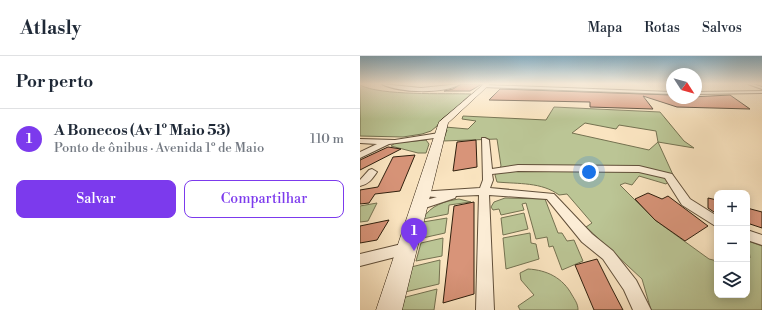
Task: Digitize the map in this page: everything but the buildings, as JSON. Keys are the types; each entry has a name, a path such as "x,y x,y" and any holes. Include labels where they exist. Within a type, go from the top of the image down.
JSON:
{"street":[{"path":"389,310 444,122 474,96"},
{"path":"360,141 389,142 439,135"},
{"path":"422,194 477,191 488,180 485,140"},
{"path":"360,155 389,142"},
{"path":"488,172 518,168 639,169 668,176 686,202 714,220"},
{"path":"360,183 364,182 372,172"},
{"path":"422,194 477,191 550,196 587,238 608,255 630,285 642,310"},
{"path":"477,191 485,310"},
{"path":"750,236 762,240"},
{"path":"360,260 406,249"}],"green space":[{"path":"360,96 469,96 463,101 466,101 442,119 431,131 403,137 360,136"},
{"path":"554,107 660,112 684,141 694,148 658,142 674,177 666,184 639,176 632,185 625,183 620,185 655,220 709,259 714,260 714,298 750,298 750,242 762,246 762,310 651,310 642,279 586,227 592,223 567,194 559,195 537,186 497,182 495,175 501,166 497,139 443,141 447,130 443,129 445,127 468,129 476,121 462,119 463,116 546,120","holes":["585,123 616,129 619,125 656,131 658,142 649,150 572,133"]},
{"path":"426,140 429,144 426,153 418,153 391,146 395,143"},
{"path":"505,198 545,199 558,233 562,233 567,241 574,240 583,261 562,270 553,246 549,247 547,237 536,239 526,203 522,204 524,210 501,215 499,209 493,210 491,207 494,202"},
{"path":"459,199 471,202 449,205 448,214 423,219 430,210 439,204"},
{"path":"377,203 368,221 360,222 360,206"},
{"path":"524,213 528,229 503,235 501,218"},
{"path":"447,218 445,233 418,239 423,222"},
{"path":"530,233 531,243 536,244 539,259 506,269 503,238"},
{"path":"443,238 442,256 416,261 421,243"},
{"path":"440,260 439,284 405,292 411,267"},
{"path":"528,269 548,273 564,284 577,304 578,310 520,310 518,306 534,295 521,280 520,273"},
{"path":"437,289 434,310 400,310 402,298"}],"place":[{"name":"A Bonecos (Av 1º Maio 53)","path":"414,251"}]}
